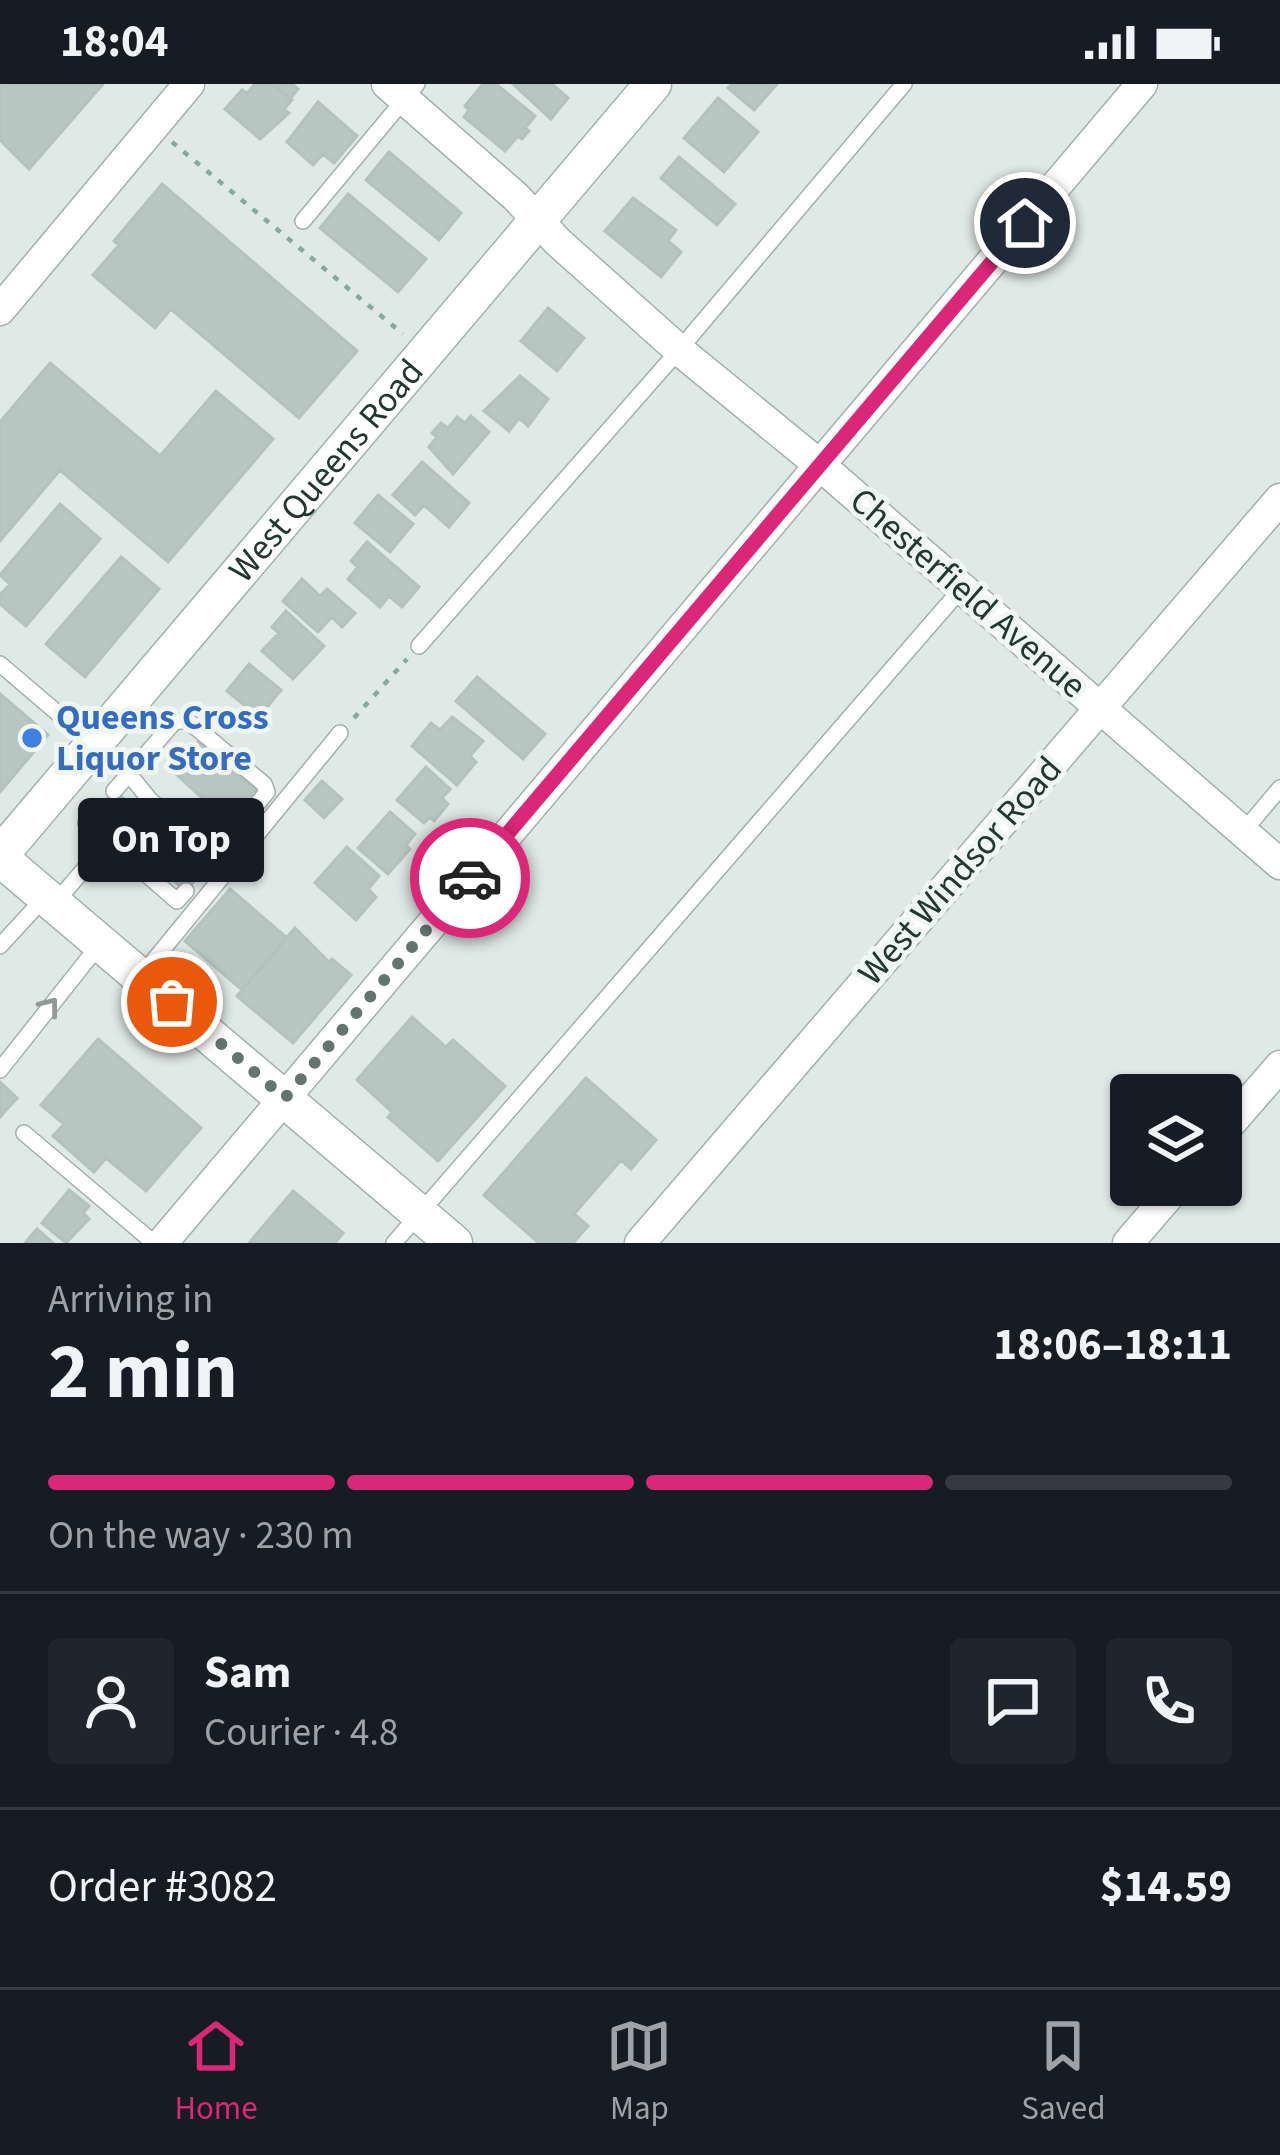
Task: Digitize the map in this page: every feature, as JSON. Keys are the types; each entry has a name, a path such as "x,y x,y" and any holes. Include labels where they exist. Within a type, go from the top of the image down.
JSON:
{"main road":[{"name":"West Queens Road","path":"0,857 653,84"},
{"path":"0,857 454,1243"}],"street":[{"path":"0,310 189,84"},
{"path":"158,1243 1142,84"},
{"name":"Chesterfield Avenue","path":"403,89 679,350 963,588 1280,864"},
{"name":"West Windsor Road","path":"640,1243 1280,499"},
{"path":"1242,1110 1280,1066"},
{"path":"1128,1243 1160,1206"}],"lane":[{"path":"419,646 904,84"},
{"path":"303,221 403,89"},
{"path":"394,1243 963,588"},
{"path":"0,664 129,774 145,806 210,861 266,792 264,784 188,721 175,721 129,774 114,791"},
{"path":"141,976 340,733"},
{"path":"1243,832 1280,788"},
{"path":"96,812 86,824 116,839 181,896"},
{"path":"0,946 116,839"},
{"path":"0,1070 100,943"},
{"path":"24,1133 158,1243"}],"path":[{"path":"154,126 406,337"},
{"path":"340,733 419,646"}],"building":[{"path":"0,84 103,84 29,169 0,140"},
{"path":"255,84 273,84 292,100 284,109 289,113 260,139 225,109 242,90 247,93"},
{"path":"273,84 292,84 298,89 290,99"},
{"path":"483,84 496,84 535,116 525,128 529,131 505,151 464,117 469,110 465,106"},
{"path":"513,84 552,84 568,98 551,119"},
{"path":"732,84 777,84 754,110 728,88"},
{"path":"718,98 758,132 724,172 684,138"},
{"path":"318,102 357,136 334,163 323,154 313,165 287,142"},
{"path":"389,152 461,213 439,240 366,180"},
{"path":"679,157 735,204 717,225 661,178"},
{"path":"162,184 357,351 299,418 171,309 155,328 93,275 119,245 114,241"},
{"path":"348,194 426,259 398,292 320,228"},
{"path":"633,198 676,230 668,241 681,252 661,277 605,231"},
{"path":"548,308 584,338 557,371 521,341"},
{"path":"50,363 160,456 216,391 273,439 168,562 60,470 0,541 0,422"},
{"path":"520,376 548,399 528,426 519,418 509,431 484,411"},
{"path":"471,416 489,432 453,474 429,447 437,437 432,433 441,423 448,428 457,417 465,423"},
{"path":"422,462 469,503 449,527 424,505 415,515 393,495"},
{"path":"378,495 413,524 390,552 355,523"},
{"path":"60,504 100,539 26,626 0,604 0,595 10,584 0,575"},
{"path":"367,542 419,587 402,607 389,596 380,607 348,579 358,567 351,561"},
{"path":"121,557 159,589 85,677 46,644"},
{"path":"302,579 320,596 327,589 355,613 342,627 332,617 318,632 283,601"},
{"path":"286,611 324,646 293,679 262,651 279,633 272,627"},
{"path":"249,664 281,690 259,717 227,691"},
{"path":"477,677 545,734 523,759 456,701"},
{"path":"0,694 48,735 0,792"},
{"path":"452,717 483,741 470,756 476,762 457,785 412,746 431,723 440,730"},
{"path":"199,741 258,792 234,820 213,808 174,772"},
{"path":"426,767 450,789 442,798 448,804 434,821 430,817 424,823 397,800"},
{"path":"322,781 342,799 324,818 305,800"},
{"path":"114,791 206,866 186,891 96,812"},
{"path":"390,812 415,834 406,845 410,849 388,874 358,848"},
{"path":"347,847 379,876 368,889 376,897 356,920 315,883"},
{"path":"230,889 287,938 242,990 185,941"},
{"path":"295,928 329,962 332,959 351,975 293,1043 237,996"},
{"path":"412,1017 446,1047 453,1040 505,1086 438,1161 388,1117 392,1112 357,1080"},
{"path":"98,1039 201,1128 146,1191 106,1158 94,1172 53,1136 64,1124 41,1105"},
{"path":"586,1078 656,1140 631,1169 621,1160 574,1214 588,1226 573,1243 539,1243 484,1195"},
{"path":"0,1082 17,1098 0,1117"},
{"path":"69,1190 89,1206 83,1213 89,1219 66,1243 42,1223"},
{"path":"293,1191 343,1233 335,1243 249,1243"},
{"path":"37,1229 53,1243 25,1243"}],"way so far":[{"path":"172,1002 285,1098 470,878"}],"place":[{"name":"Queens Cross Liquor Store","path":"32,738"},
{"name":"On Top","path":"172,1002"}],"route":[{"path":"470,878 1025,223"}]}
